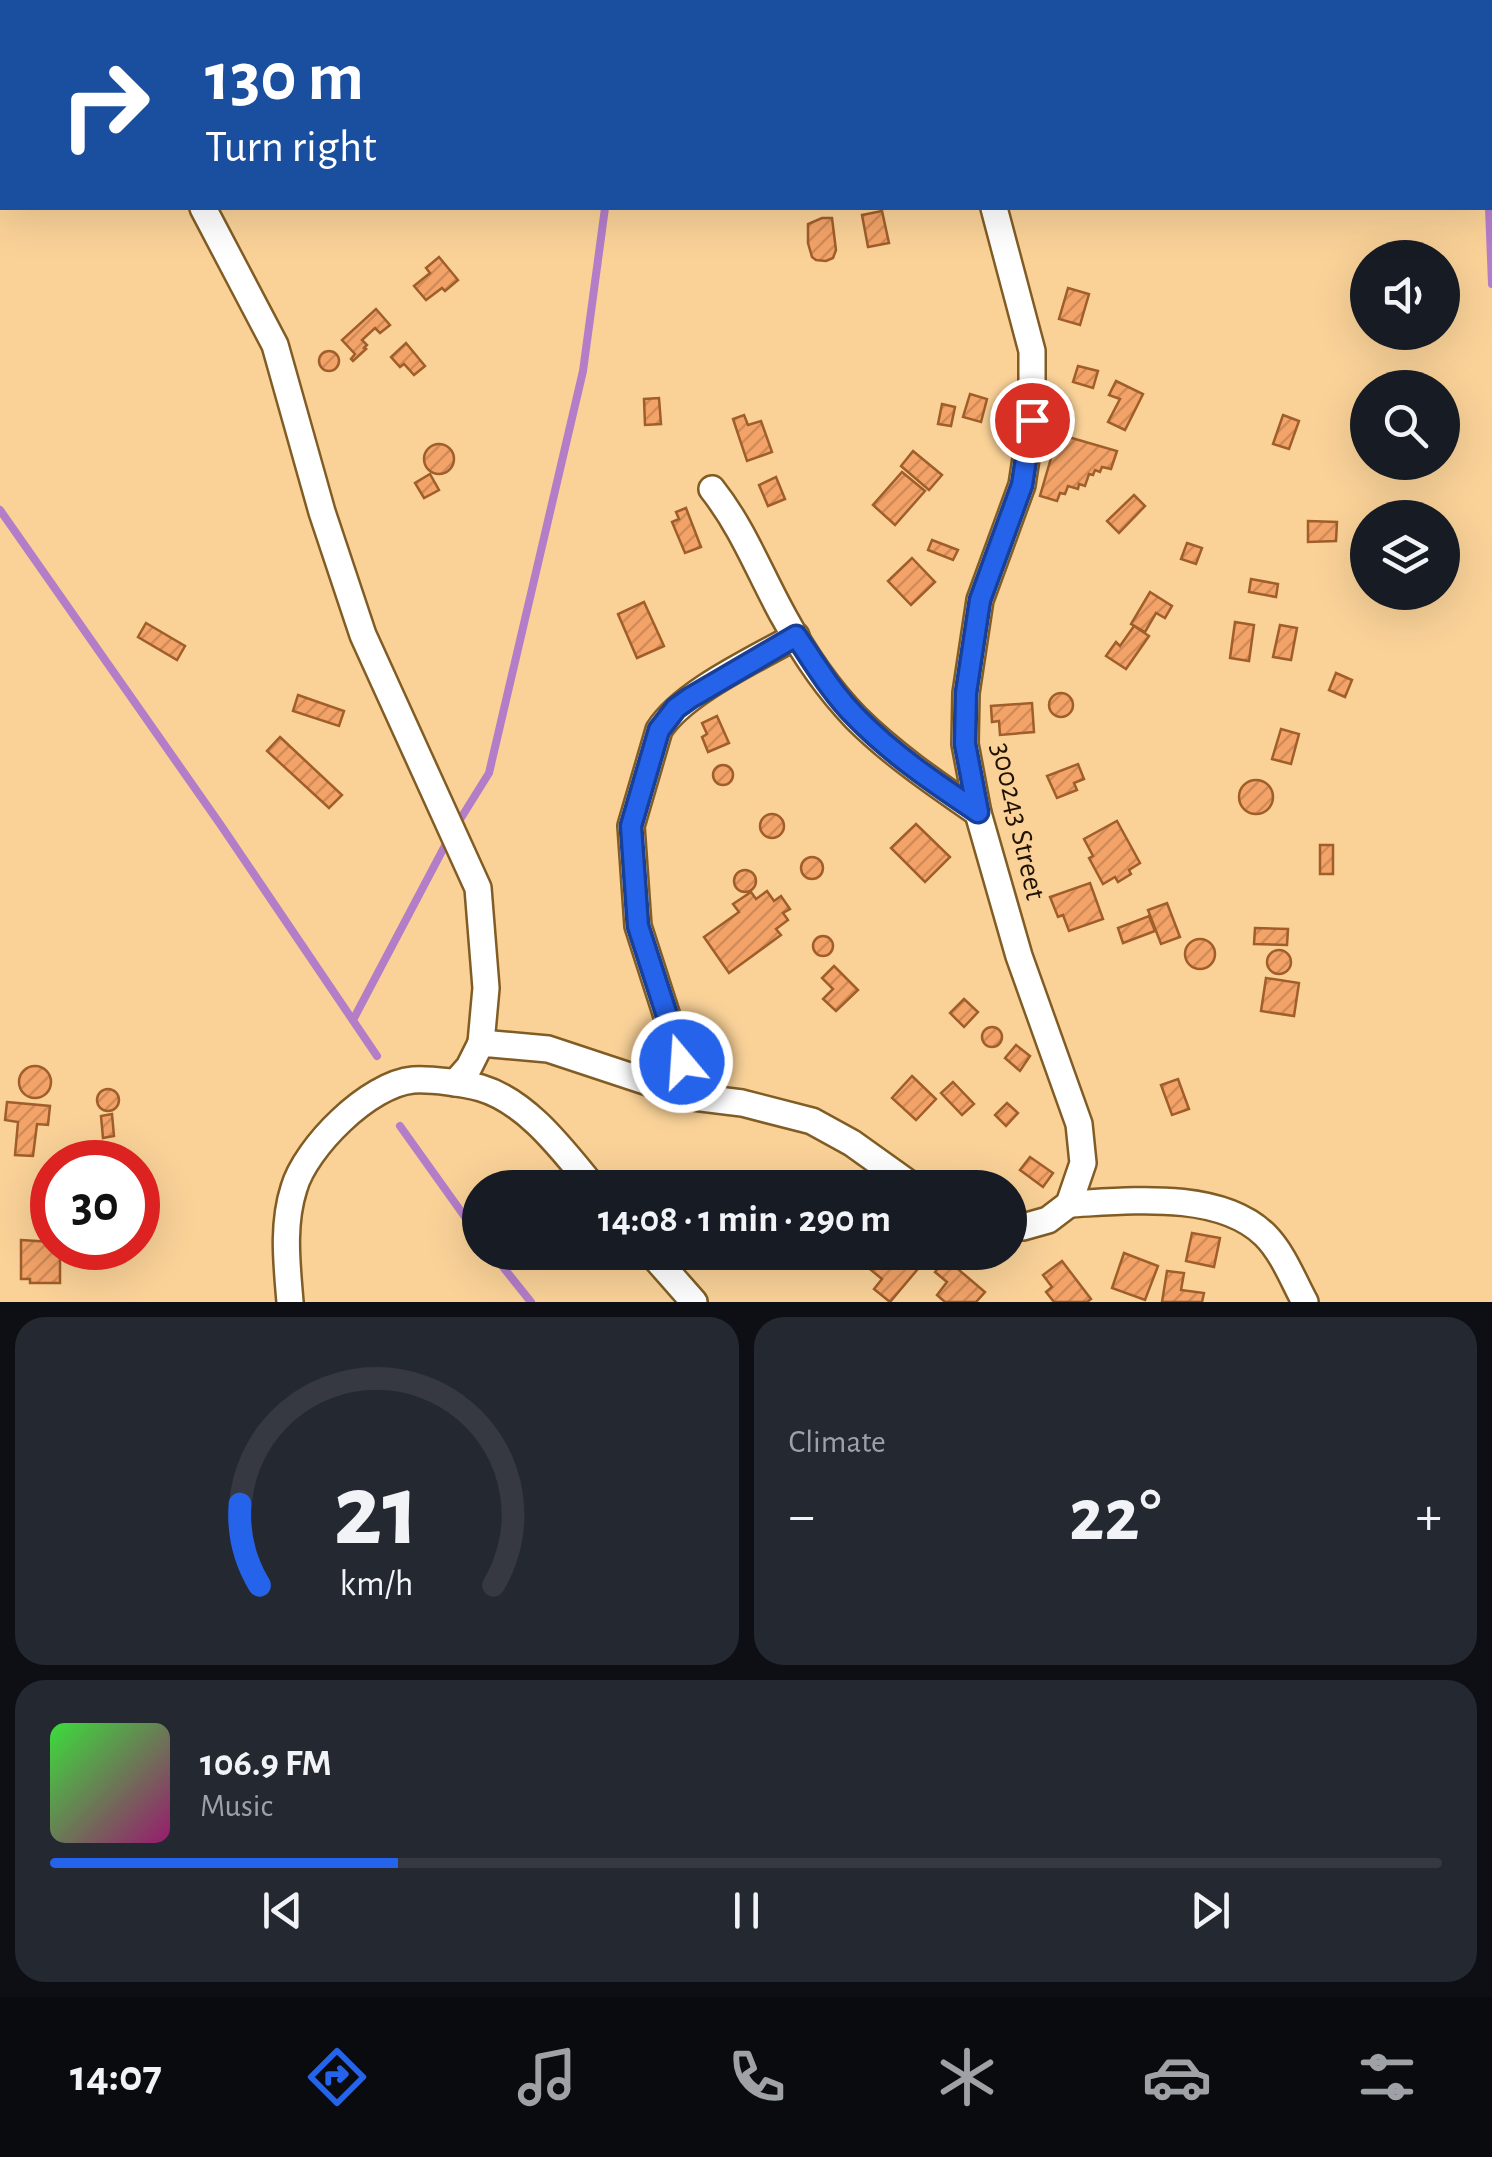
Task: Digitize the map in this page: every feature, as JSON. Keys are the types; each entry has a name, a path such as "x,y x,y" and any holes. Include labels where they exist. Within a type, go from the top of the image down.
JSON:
{"street":[{"path":"204,210 275,345 322,512 363,635 478,888 486,988 481,1042 469,1067 455,1083"},
{"name":"300243 Street","path":"995,210 1032,351 1032,420 1022,485 980,600 966,693 965,744 978,812 1019,956 1079,1124 1082,1164 1069,1204"},
{"path":"712,489 730,512 796,636 856,718 919,771 978,812"},
{"path":"693,1096 638,926 631,826 659,730 667,717 690,698 796,636"},
{"path":"481,1042 548,1049 693,1096 812,1121 890,1170"},
{"path":"290,1302 286,1254 292,1191 300,1170 332,1127 384,1089 412,1080 483,1088 518,1108 548,1132 579,1170"},
{"path":"1027,1225 1048,1220 1069,1204 1164,1201 1211,1208 1262,1233 1305,1302"},
{"path":"666,1270 694,1302"}],"building":[{"path":"882,211 889,243 868,247 862,215"},
{"path":"832,218 836,250 833,258 826,261 812,257 808,243 808,224"},
{"path":"439,257 458,280 426,300 414,286 430,273 426,268"},
{"path":"1068,288 1089,294 1080,325 1059,319"},
{"path":"376,309 390,325 380,333 375,328 362,340 366,349 353,361 355,354 342,340"},
{"path":"406,343 425,366 414,375 391,357"},
{"path":"329,351 339,361 329,371 319,361"},
{"path":"1078,366 1098,371 1093,388 1073,382"},
{"path":"1116,381 1143,394 1125,430 1108,422 1120,399 1109,395"},
{"path":"970,394 987,399 981,422 963,417"},
{"path":"659,398 661,424 645,425 644,399"},
{"path":"942,404 955,407 951,426 938,424"},
{"path":"744,415 748,425 761,421 772,452 747,461 733,419"},
{"path":"1283,415 1299,421 1289,449 1273,444"},
{"path":"1058,434 1117,451 1111,469 1095,470 1085,486 1079,484 1078,489 1068,486 1057,501 1040,496"},
{"path":"439,444 453,453 454,459 445,473 439,474 425,465 424,459 433,445"},
{"path":"913,451 942,475 929,490 901,466"},
{"path":"902,472 925,491 895,525 873,505"},
{"path":"430,474 439,490 424,498 415,483"},
{"path":"776,477 785,499 768,506 759,485"},
{"path":"1134,495 1145,506 1119,533 1107,521"},
{"path":"686,508 701,547 685,553 672,522 679,519 676,512"},
{"path":"1308,521 1337,522 1336,541 1308,542"},
{"path":"932,540 958,550 953,560 928,550"},
{"path":"1187,543 1202,548 1196,564 1181,559"},
{"path":"912,558 935,582 911,605 888,581"},
{"path":"1251,579 1278,584 1276,597 1249,592"},
{"path":"1150,592 1172,606 1165,618 1156,613 1145,632 1131,624"},
{"path":"644,602 664,646 637,658 618,614"},
{"path":"1235,622 1254,625 1249,661 1230,658"},
{"path":"146,623 185,646 177,660 138,637"},
{"path":"1280,625 1297,628 1291,660 1273,657"},
{"path":"1134,626 1149,636 1126,669 1106,656 1116,642 1120,646"},
{"path":"1336,673 1352,680 1345,697 1329,690"},
{"path":"1061,693 1073,705 1061,717 1049,705"},
{"path":"298,695 344,711 339,726 293,711"},
{"path":"1032,703 1034,732 1000,735 999,721 992,722 991,706"},
{"path":"717,716 729,743 708,752 702,723"},
{"path":"1281,729 1299,734 1291,764 1272,759"},
{"path":"280,737 342,795 329,808 267,751"},
{"path":"1078,764 1084,779 1074,783 1077,790 1057,798 1047,776"},
{"path":"719,765 727,765 733,775 727,785 719,785 713,779 713,771"},
{"path":"1256,780 1268,785 1273,797 1268,809 1256,814 1244,809 1239,797 1244,785"},
{"path":"772,814 784,826 772,838 760,826"},
{"path":"1117,821 1140,863 1118,882 1115,877 1103,884 1084,839"},
{"path":"916,824 950,857 925,882 891,848"},
{"path":"1320,845 1333,845 1333,874 1320,874"},
{"path":"812,857 820,860 820,876 812,879 804,876 801,868 804,860"},
{"path":"745,870 753,873 753,889 745,892 737,889 734,881 737,873"},
{"path":"1090,883 1103,919 1069,931 1050,897"},
{"path":"767,891 774,901 781,896 790,909 783,913 788,920 776,929 781,935 729,973 704,937 739,912 733,904 751,892 756,899"},
{"path":"1167,903 1180,937 1161,944 1148,910"},
{"path":"1149,916 1155,931 1123,943 1118,928"},
{"path":"1255,928 1288,929 1287,945 1254,944"},
{"path":"823,936 833,946 823,956 813,946"},
{"path":"1200,939 1211,943 1215,954 1211,965 1200,969 1189,965 1185,954 1189,943"},
{"path":"1279,950 1288,953 1288,971 1279,974 1270,971 1267,962 1270,953"},
{"path":"834,966 858,990 836,1011 823,999 833,989 822,978"},
{"path":"1266,978 1299,983 1294,1016 1261,1011"},
{"path":"964,999 978,1012 964,1027 950,1013"},
{"path":"988,1027 996,1027 1002,1037 996,1047 988,1047 982,1041 982,1033"},
{"path":"1016,1045 1030,1056 1020,1071 1005,1058"},
{"path":"35,1066 47,1070 51,1082 47,1094 35,1098 23,1094 19,1082 23,1070"},
{"path":"912,1076 936,1099 916,1120 892,1098"},
{"path":"1178,1079 1189,1109 1172,1115 1161,1085"},
{"path":"953,1082 974,1104 962,1115 941,1093"},
{"path":"104,1089 112,1089 119,1100 112,1111 104,1111 97,1104 97,1096"},
{"path":"7,1102 50,1106 48,1125 37,1124 35,1140 30,1140 30,1156 15,1155 18,1122 5,1120"},
{"path":"1007,1103 1018,1113 1006,1126 995,1115"},
{"path":"112,1114 114,1136 103,1138 101,1116"},
{"path":"1030,1157 1053,1173 1043,1187 1027,1175 1027,1170 1020,1170"},
{"path":"1192,1233 1220,1238 1214,1267 1186,1261"},
{"path":"21,1240 30,1241 30,1270 60,1270 60,1283 30,1283 30,1279 21,1279"},
{"path":"1124,1253 1158,1266 1145,1300 1112,1288"},
{"path":"1062,1261 1091,1299 1087,1302 1054,1302 1046,1292 1052,1287 1043,1275"},
{"path":"871,1270 917,1270 890,1302 874,1289 882,1279"},
{"path":"959,1270 985,1292 976,1302 945,1302 937,1295 947,1282 935,1272"},
{"path":"1167,1271 1184,1273 1181,1290 1204,1293 1202,1302 1162,1302"}],"waterway":[{"path":"456,826 489,773 583,371 605,210"},
{"path":"1489,210 1492,284"},
{"path":"0,510 377,1056"},
{"path":"353,1020 449,838"},
{"path":"400,1126 462,1213"},
{"path":"505,1270 531,1302"}],"route":[{"path":"682,1062 638,926 633,859 631,826 659,730 667,717 690,698 796,636 856,718 931,780 978,812 965,744 966,693 980,600 1022,485 1032,420"}]}
